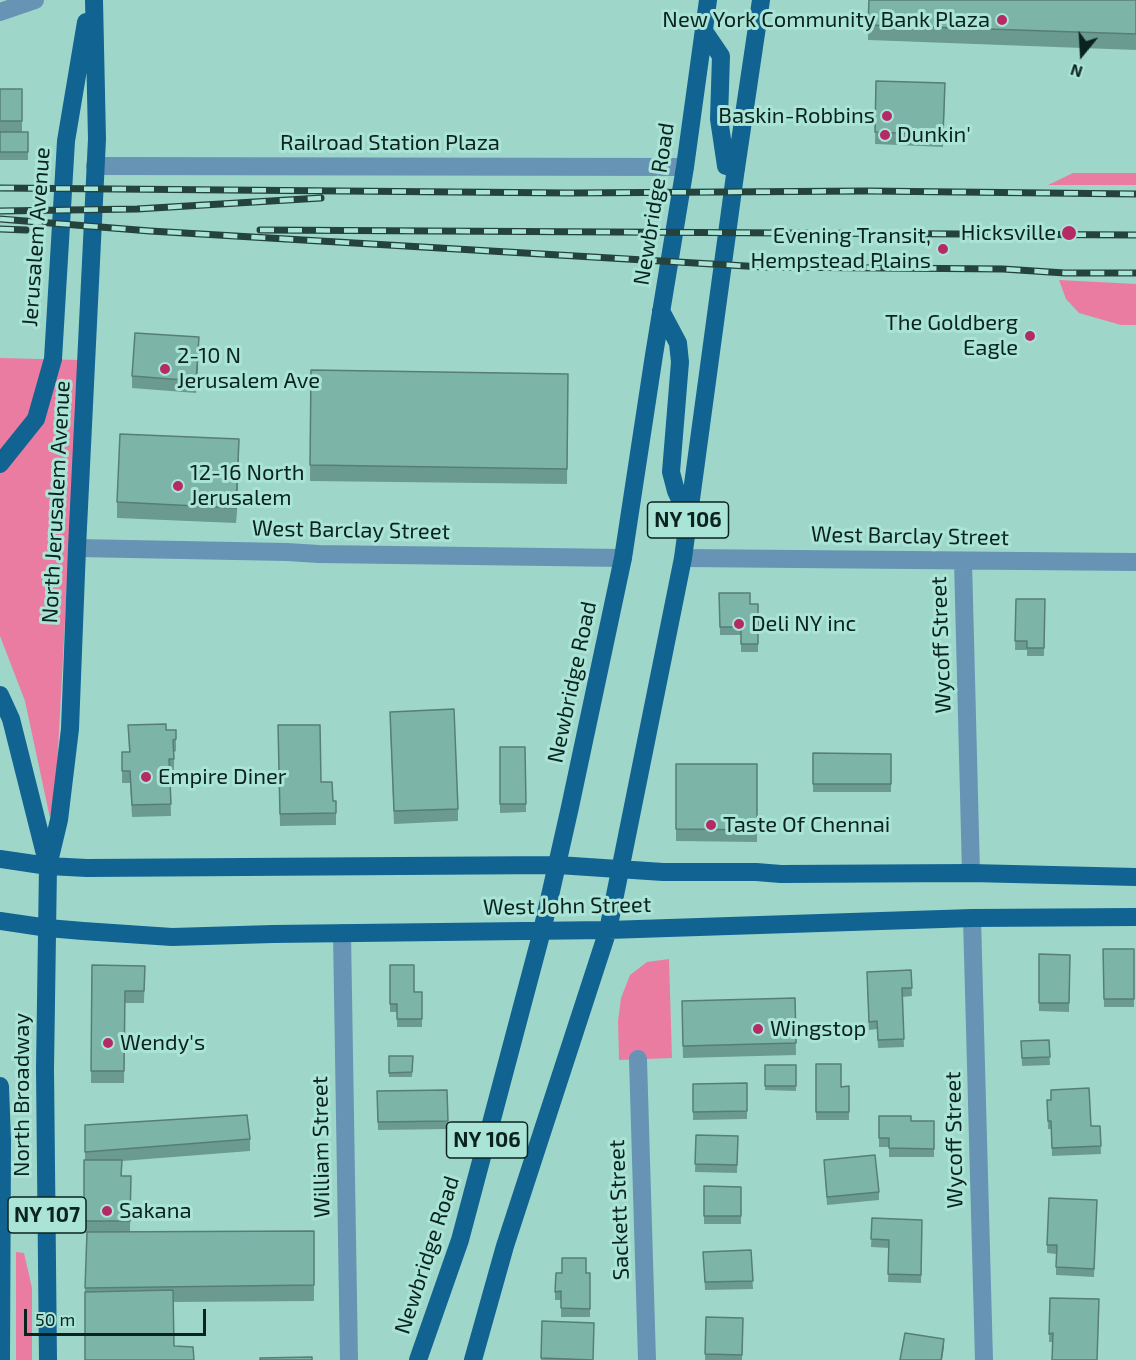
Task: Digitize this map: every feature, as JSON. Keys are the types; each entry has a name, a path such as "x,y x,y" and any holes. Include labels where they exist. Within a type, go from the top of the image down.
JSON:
{"main road":[{"name":"Jerusalem Avenue","path":"92,0 97,139"},
{"name":"Jerusalem Avenue","path":"0,464 36,419 53,359 66,141 92,0"},
{"name":"Newbridge Road","path":"418,1360 460,1240 558,865 623,558 685,167 708,0"},
{"name":"NY 106","path":"473,1360 505,1246 608,930 683,558 761,0"},
{"path":"704,31 721,56 719,119 726,166 736,169"},
{"name":"North Jerusalem Avenue","path":"48,866 59,820 70,729 97,139"},
{"path":"661,311 678,343 680,362 671,472 676,491 689,518"},
{"name":"NY 107","path":"0,695 11,719 48,866"},
{"name":"West John Street","path":"0,859 48,866 118,868 558,865 663,872 971,873 1136,877"},
{"name":"North Broadway","path":"48,866 45,1069 48,1360"},
{"name":"West John Street","path":"0,921 48,928 172,937 608,930 972,918 1136,916"},
{"name":"North Broadway","path":"0,1086 1,1360"}],"street":[{"path":"0,12 34,0"},
{"name":"Railroad Station Plaza","path":"95,166 685,167"},
{"name":"West Barclay Street","path":"77,548 623,558"},
{"name":"West Barclay Street","path":"683,558 1136,562"},
{"name":"Wycoff Street","path":"963,561 971,873"},
{"name":"Wycoff Street","path":"972,918 984,1360"},
{"name":"William Street","path":"342,933 349,1360"},
{"name":"Sackett Street","path":"638,1059 647,1360"}],"shaded area":[{"path":"1073,173 1136,173 1136,185 1048,185"},
{"path":"1059,280 1136,284 1136,325 1121,325 1079,313 1066,299"},
{"path":"0,358 81,360 78,380 56,787 50,818 25,701 0,636"},
{"path":"669,959 672,1058 619,1060 618,1021 621,998 630,975 647,962"},
{"path":"16,1252 24,1253 32,1288 32,1360 16,1360"}],"building":[{"name":"New York Community Bank Plaza","path":"869,0 1136,0 1136,34 868,25"},
{"path":"876,81 945,83 943,135 875,132"},
{"path":"0,89 22,89 22,121 0,121"},
{"path":"0,132 28,132 28,152 0,152"},
{"name":"2-10 N Jerusalem Ave","path":"135,333 199,337 196,381 132,376"},
{"path":"311,370 568,374 567,469 310,465"},
{"name":"12-16 North Jerusalem","path":"120,434 239,439 236,508 117,502"},
{"name":"Deli NY inc","path":"719,593 750,593 750,604 758,604 758,644 741,644 741,627 720,627"},
{"path":"1016,599 1045,599 1044,648 1027,648 1027,641 1015,641"},
{"path":"454,709 458,809 394,811 390,712"},
{"name":"Empire Diner","path":"166,724 166,730 176,730 176,739 173,740 174,759 169,759 171,804 132,805 130,771 122,771 122,752 130,752 128,725"},
{"path":"278,725 320,725 321,782 332,782 336,813 280,814"},
{"path":"500,747 525,747 526,804 500,804"},
{"path":"813,753 891,754 891,784 813,784"},
{"path":"676,764 757,764 757,830 676,829"},
{"path":"1103,949 1134,949 1134,999 1104,999"},
{"path":"1039,954 1070,955 1069,1003 1039,1003"},
{"name":"Wendy's","path":"92,965 145,966 144,991 125,991 124,1071 91,1071"},
{"path":"390,965 414,965 414,992 422,992 422,1019 397,1019 397,1004 390,1004"},
{"path":"911,970 912,988 902,988 904,1039 878,1040 877,1021 869,1022 867,972"},
{"path":"795,998 796,1043 683,1046 682,1001"},
{"path":"1049,1040 1050,1057 1022,1058 1021,1041"},
{"path":"389,1056 413,1056 412,1072 389,1073"},
{"path":"816,1064 841,1064 841,1087 849,1086 849,1112 816,1112"},
{"path":"765,1065 796,1065 796,1086 765,1086"},
{"path":"747,1083 747,1111 693,1112 693,1084"},
{"path":"1089,1088 1091,1126 1100,1126 1101,1146 1052,1148 1051,1121 1048,1121 1047,1100 1051,1100 1051,1090"},
{"path":"447,1090 448,1121 378,1122 377,1091"},
{"path":"247,1115 250,1139 85,1152 85,1125"},
{"path":"879,1116 911,1116 911,1121 934,1121 934,1149 889,1148 889,1138 879,1138"},
{"path":"696,1135 738,1136 737,1165 695,1164"},
{"path":"875,1155 879,1192 827,1197 824,1160"},
{"name":"Sakana","path":"84,1160 122,1160 121,1176 131,1176 130,1221 84,1221"},
{"path":"704,1186 741,1187 741,1216 704,1216"},
{"path":"1049,1198 1097,1200 1094,1269 1056,1267 1057,1245 1047,1245"},
{"path":"872,1218 922,1220 921,1275 888,1274 889,1240 871,1239"},
{"path":"314,1231 314,1285 85,1288 87,1232"},
{"path":"751,1250 753,1281 705,1282 703,1252"},
{"path":"562,1258 586,1258 586,1273 590,1273 590,1309 561,1308 561,1291 555,1292 556,1273 562,1273"},
{"path":"173,1290 174,1346 193,1347 194,1360 85,1360 85,1292"},
{"path":"1050,1298 1099,1299 1097,1360 1052,1360 1053,1333 1049,1334"},
{"path":"706,1317 743,1318 742,1355 705,1354"},
{"path":"542,1321 594,1323 593,1360 541,1358"},
{"path":"905,1333 944,1339 941,1360 900,1360"},
{"path":"312,1357 312,1360 260,1360 260,1358"}],"railway":[{"path":"0,188 570,193 868,191 1136,194"},
{"path":"0,211 137,209 321,198"},
{"path":"0,219 150,231 763,267 1003,269 1065,273 1136,273"},
{"path":"0,229 26,230"},
{"path":"260,230 1136,235"}],"place":[{"name":"New York Community Bank Plaza","path":"1002,20"},
{"name":"Baskin-Robbins","path":"887,116"},
{"name":"Dunkin'","path":"885,135"},
{"name":"Hicksville","path":"1069,233"},
{"name":"Evening Transit, Hempstead Plains","path":"943,249"},
{"name":"The Goldberg Eagle","path":"1030,336"},
{"name":"2-10 N Jerusalem Ave","path":"165,369"},
{"name":"12-16 North Jerusalem","path":"178,486"},
{"name":"Deli NY inc","path":"739,624"},
{"name":"Empire Diner","path":"146,777"},
{"name":"Taste Of Chennai","path":"711,825"},
{"name":"Wingstop","path":"758,1029"},
{"name":"Wendy's","path":"108,1043"},
{"name":"Sakana","path":"107,1211"}]}
